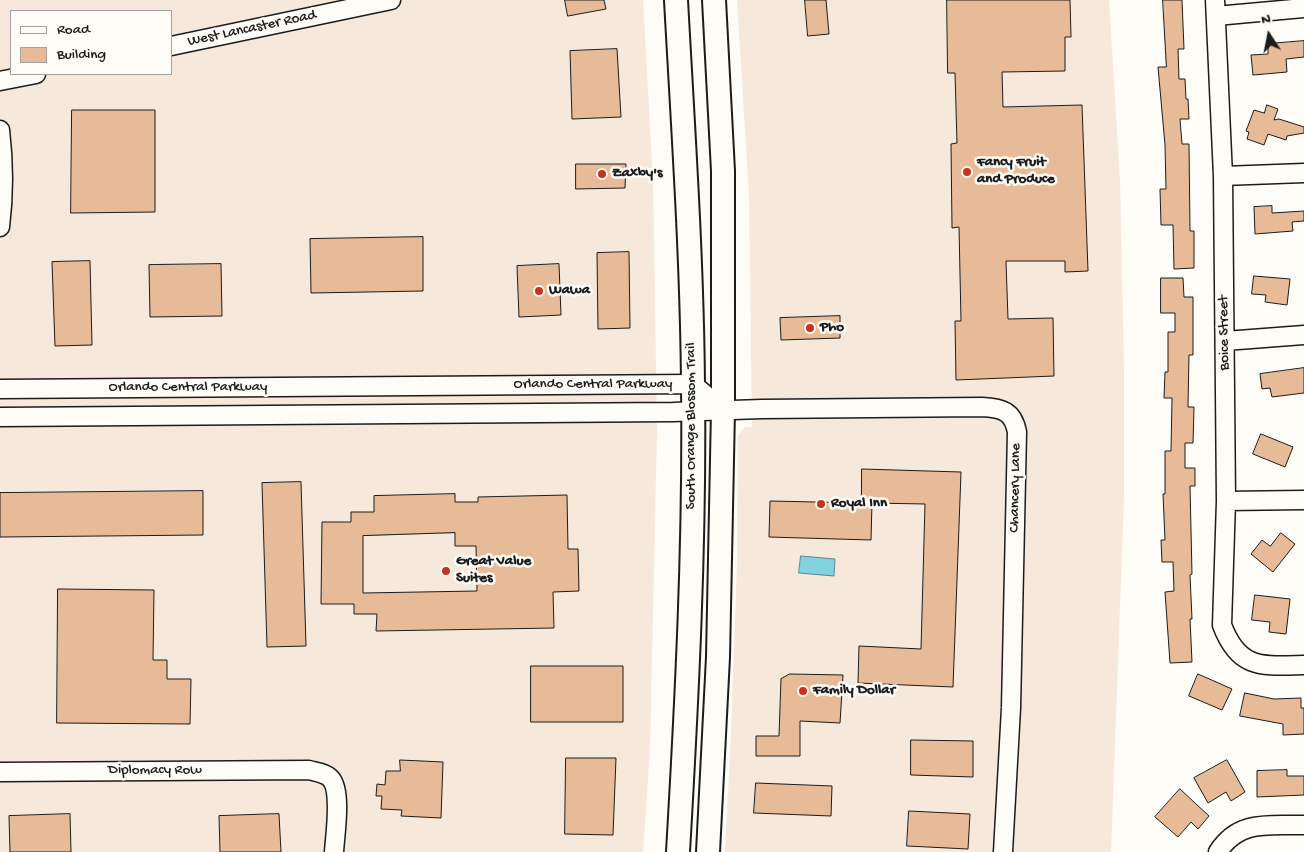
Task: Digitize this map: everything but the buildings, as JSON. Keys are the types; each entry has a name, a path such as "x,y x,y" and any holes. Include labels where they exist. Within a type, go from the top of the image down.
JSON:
{"main road":[{"name":"South Orange Blossom Trail","path":"676,0 688,218 693,384 691,545 678,852"},
{"name":"South Orange Blossom Trail","path":"708,852 718,650 723,410 723,171 714,0"}],"street":[{"name":"West Lancaster Road","path":"172,46 390,0"},
{"path":"1216,8 1304,8"},
{"name":"Boice Street","path":"1216,8 1223,176 1225,341 1226,501 1222,625 1230,644 1244,659 1271,665 1304,665"},
{"path":"0,81 31,75"},
{"path":"0,130 3,151 0,227"},
{"path":"1223,176 1244,177 1304,173"},
{"path":"1225,341 1304,335"},
{"name":"Orlando Central Parkway","path":"0,389 693,384 723,410"},
{"name":"Chancery Lane","path":"723,410 982,407 1005,411 1016,423 1015,554 1010,725 1003,852"},
{"name":"Orlando Central Parkway","path":"0,417 693,412 723,410"},
{"path":"1226,501 1304,500"},
{"name":"Diplomacy Row","path":"0,772 309,770 326,775 332,779 337,794 334,852"},
{"path":"1221,846 1236,832 1248,827 1304,825"}],"shaded area":[{"path":"0,0 643,0 653,183 657,429 650,749 643,852 0,852"},
{"path":"737,0 1109,0 1120,181 1124,370 1124,496 1111,852 725,852 737,563 738,436 745,427 752,427 749,194"}],"water":[{"path":"801,556 835,559 834,576 799,573"}],"place":[{"name":"Fancy Fruit and Produce","path":"967,172"},
{"name":"Zaxby's","path":"602,174"},
{"name":"Wawa","path":"539,291"},
{"name":"Pho","path":"810,328"},
{"name":"Royal Inn","path":"821,504"},
{"name":"Great Value Suites","path":"446,571"},
{"name":"Family Dollar","path":"803,691"}]}
